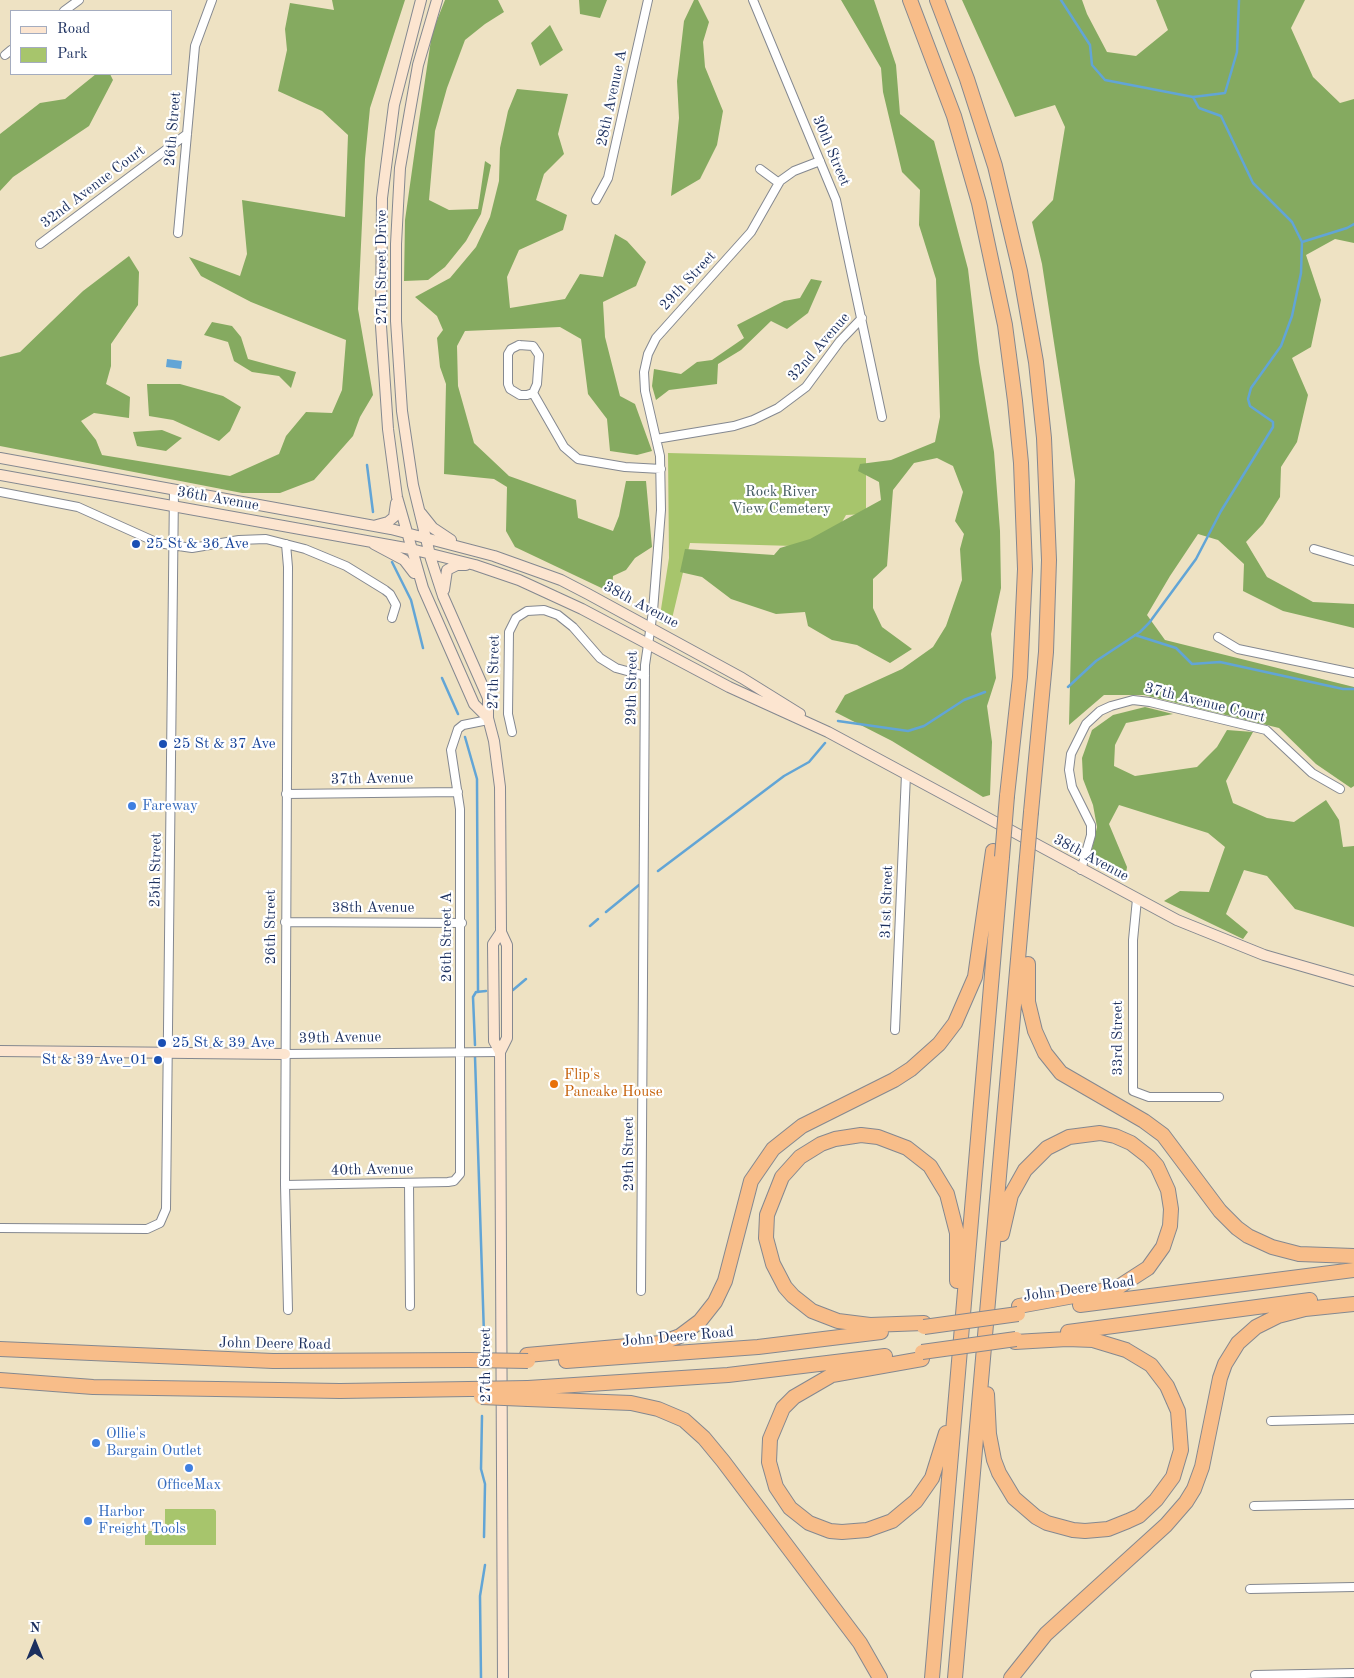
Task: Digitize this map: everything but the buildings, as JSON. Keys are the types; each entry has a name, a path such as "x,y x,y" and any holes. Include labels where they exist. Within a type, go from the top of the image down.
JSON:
{"highway":[{"path":"910,0 938,71 969,166 993,264 1009,354 1020,447 1025,569 1020,676 1013,754 1005,795 998,854 932,1678"},
{"path":"938,0 968,79 995,166 1020,271 1036,362 1044,438 1049,560 1045,667 1032,812 1026,981 1028,1002 1035,1031 1053,1064 1072,1081 1144,1121 1163,1135 1220,1211 1236,1228 1272,1247 1299,1254 1354,1256"},
{"path":"527,1358 661,1343 691,1329 704,1316 716,1302 724,1281 751,1181 773,1149 802,1126 894,1080 911,1069 939,1044 955,1023 975,977 998,854"},
{"path":"989,1296 1029,868"},
{"path":"955,1678 978,1323 989,1296 1011,1195 1032,1160 1057,1142 1084,1134 1115,1136 1140,1149 1149,1157 1164,1178 1171,1209 1167,1237 1155,1260 1136,1276 1120,1286 1018,1310"},
{"path":"924,1325 870,1325 838,1321 812,1311 786,1287 769,1251 766,1238 767,1215 775,1190 782,1177 800,1157 821,1144 835,1139 861,1136 878,1137 907,1148 925,1162 940,1179 952,1210 957,1233 957,1368"},
{"name":"John Deere Road","path":"0,1349 256,1360 606,1359 739,1348 924,1325 978,1323 1018,1310 1354,1270"},
{"path":"1015,1341 1354,1295"},
{"path":"1011,1678 1046,1634 1166,1525 1186,1502 1194,1489 1202,1467 1220,1378 1230,1353 1238,1344 1256,1327 1278,1316 1305,1309 1354,1304"},
{"path":"954,1398 947,1431 932,1478 916,1501 892,1521 867,1530 830,1531 799,1516 781,1498 771,1472 768,1451 776,1420 783,1408 794,1397 832,1376 964,1346 978,1344 1015,1341 1074,1339 1106,1343 1141,1358 1160,1376 1178,1411 1181,1450 1173,1477 1164,1491 1139,1516 1108,1528 1073,1530 1036,1517 1014,1498 999,1473 991,1447 988,1420 978,1323"},
{"path":"0,1380 125,1387 528,1393 922,1356"},
{"path":"528,1393 631,1403 658,1409 684,1420 704,1438 723,1461 860,1643 880,1678"}],"main road":[{"name":"27th Street Drive","path":"405,532 397,497 388,429 381,326 381,228 391,121 407,48 421,0"},
{"name":"27th Street Drive","path":"425,537 405,441 399,382 396,321 397,199 406,124 425,36 437,0"},
{"name":"36th Avenue","path":"0,458 369,525 425,537"},
{"name":"36th Avenue","path":"0,475 430,553"},
{"path":"369,525 383,524 391,519 395,513 397,497"},
{"path":"419,510 433,528 458,545"},
{"name":"27th Street","path":"405,532 423,588 474,704 488,719"},
{"name":"38th Avenue","path":"425,537 458,545 561,580 742,678 828,732 1081,870 1208,934 1264,955 1354,981"},
{"name":"27th Street","path":"425,537 444,596 488,698 488,719 497,759 500,789 501,932 493,944 494,1041 500,1052 503,1678"},
{"path":"372,542 408,564 423,588"},
{"name":"38th Avenue","path":"430,553 476,564 548,592 729,687 828,732"},
{"path":"444,596 447,570 457,565 476,564"},
{"name":"39th Avenue","path":"0,1051 285,1054"}],"street":[{"path":"65,10 79,0"},
{"name":"26th Street","path":"178,233 195,46 212,0"},
{"name":"28th Avenue A","path":"596,200 608,178 648,0"},
{"name":"30th Street","path":"753,0 820,161 842,220 882,417"},
{"name":"32nd Avenue Court","path":"40,244 187,134"},
{"name":"29th Street","path":"641,1291 645,676 647,643 651,628 660,541 661,469 644,380 645,364 652,345 663,329 751,232 779,183 794,171 820,161"},
{"path":"760,169 779,183"},
{"name":"32nd Avenue","path":"656,439 734,426 753,420 778,408 806,387 840,342 862,318"},
{"path":"533,393 520,395 510,389 508,384 508,354 511,349 519,345 532,346 539,355 539,376 533,393 564,447 578,459 625,467 661,469"},
{"name":"25th Street","path":"0,1228 135,1230 155,1227 162,1220 168,1200 174,490"},
{"path":"0,492 78,507 158,544 199,547 249,539 266,539 286,544 339,563 385,590 390,594 396,605 392,618"},
{"name":"26th Street","path":"286,544 288,567 285,1184 288,1310"},
{"path":"1314,549 1354,561"},
{"name":"27th Street","path":"512,732 508,714 509,632 516,618 528,611 544,610 558,615 573,627 600,658 616,668 645,676"},
{"path":"1218,636 1238,649 1354,673"},
{"name":"37th Avenue Court","path":"1081,870 1091,835 1091,825 1072,786 1069,770 1071,754 1086,724 1100,711 1110,706 1133,700 1150,702 1266,730 1312,773 1340,789"},
{"name":"26th Street A","path":"457,1178 460,1165 462,923 458,792 451,750 454,735 464,726 488,719"},
{"name":"31st Street","path":"895,1030 906,774"},
{"name":"37th Avenue","path":"286,794 458,792"},
{"name":"33rd Street","path":"1137,899 1132,940 1134,1091 1149,1097 1218,1097"},
{"name":"38th Avenue","path":"285,922 462,923"},
{"name":"39th Avenue","path":"285,1054 500,1052"},
{"name":"40th Avenue","path":"285,1184 448,1182 457,1178"},
{"path":"409,1183 410,1306"},
{"path":"1271,1421 1354,1419"},
{"path":"1254,1506 1354,1504"},
{"path":"1250,1589 1354,1587"},
{"path":"1255,1675 1354,1673"}],"green space":[{"path":"332,0 405,0 370,108 365,159 358,309 373,395 360,417 353,436 314,480 280,493 242,493 0,446 0,357 20,352 83,291 129,256 139,272 138,305 111,344 111,366 106,384 130,397 129,418 94,413 81,421 96,440 102,455 230,476 279,454 286,436 306,412 332,413 342,390 346,340 251,302 201,276 189,257 240,276 247,254 242,200 345,217 348,135 322,111 278,91 287,50 285,29 290,3 334,10"},
{"path":"445,0 498,0 504,12 465,40 447,88 435,131 429,200 449,210 478,209 485,161 491,165 481,214 466,241 445,267 428,280 404,281 405,220 419,121 432,33"},
{"path":"579,0 607,0 600,18 580,14"},
{"path":"694,0 698,0 709,22 703,42 705,67 723,111 717,145 700,179 671,196 679,118 677,81 684,21"},
{"path":"841,0 874,0 896,65 900,114 934,141 968,269 979,362 994,452 1000,531 1001,588 991,634 996,678 987,706 992,742 990,795 983,797 892,741 835,712 845,695 902,669 933,647 946,626 962,580 960,549 964,534 955,521 963,492 953,466 937,458 914,463 893,490 887,566 873,579 873,608 882,627 912,649 890,663 857,645 832,640 808,626 805,612 776,614 731,599 702,577 680,572 685,549 774,555 780,548 810,539 881,500 879,482 858,471 860,464 891,460 935,442 940,417 936,279 919,225 920,190 902,172 883,92 881,68"},
{"path":"962,0 1082,0 1087,14 1107,52 1136,56 1168,30 1156,0 1305,0 1291,28 1313,77 1340,103 1354,99 1354,243 1335,239 1306,255 1321,300 1311,347 1292,358 1308,395 1297,442 1281,467 1280,497 1263,524 1246,542 1267,577 1313,602 1354,604 1354,628 1283,611 1243,591 1244,564 1218,540 1198,534 1147,615 1165,640 1354,687 1354,786 1351,788 1316,764 1279,728 1144,695 1104,695 1069,725 1075,480 1042,264 1032,222 1053,200 1065,127 1055,105 1015,117"},
{"path":"550,25 563,50 540,66 531,43"},
{"path":"95,75 110,75 113,80 89,126 13,177 0,191 0,134 40,103 65,99"},
{"path":"517,89 568,94 558,134 564,154 544,174 536,200 567,215 563,230 519,250 507,277 510,308 565,299 580,274 603,277 615,234 627,241 646,262 636,286 603,302 605,337 620,396 635,404 652,451 637,455 610,451 607,419 588,394 581,339 560,327 465,331 457,346 458,386 474,443 509,476 576,500 578,518 613,531 619,516 626,481 646,481 652,547 635,558 626,570 613,576 612,593 515,547 506,531 507,487 494,479 444,474 446,384 440,367 437,338 443,330 437,316 415,297 450,278 476,247 490,217 499,181 500,148 508,111"},
{"path":"811,279 822,281 808,313 787,329 771,321 741,350 718,364 717,384 669,390 656,400 652,386 654,369 681,374 697,362 712,360 744,338 737,325 784,301 800,298"},
{"path":"212,322 232,326 241,337 248,359 296,372 291,388 279,376 252,372 234,361 228,342 204,335"},
{"path":"147,384 180,384 223,396 241,407 230,431 219,441 173,420 149,416"},
{"path":"162,430 182,438 166,451 137,446 133,432"},
{"name":"Rock River View Cemetery","path":"668,453 866,458 866,514 846,515 828,547 690,543 670,627 659,622 669,558"},
{"path":"1145,707 1173,714 1126,723 1115,745 1114,766 1135,776 1197,767 1217,747 1227,730 1253,732 1226,781 1233,803 1267,818 1294,822 1326,800 1339,820 1343,847 1354,846 1354,927 1295,909 1267,876 1244,870 1226,914 1248,932 1243,939 1164,901 1180,891 1209,892 1225,847 1208,833 1119,805 1109,824 1127,867 1125,880 1089,862 1097,827 1093,805 1083,779 1082,758 1092,730 1113,715"},
{"path":"165,1509 214,1509 216,1511 216,1545 145,1545 145,1531 165,1531"}],"water":[{"path":"167,359 182,361 181,369 166,367"}],"waterway":[{"path":"1061,0 1090,45 1092,65 1105,80 1193,97"},
{"path":"1068,687 1096,661 1140,632 1149,623 1196,559 1221,511 1273,427 1273,422 1250,406 1248,399 1251,388 1281,346 1292,316 1301,273 1302,242 1292,222 1253,183 1221,116 1199,108 1193,97 1225,93 1237,52 1239,0"},
{"path":"1302,242 1354,224"},
{"path":"367,465 373,512"},
{"path":"392,562 411,600 423,648"},
{"path":"1135,635 1176,648 1192,664 1220,662 1343,689 1354,689"},
{"path":"442,678 458,714"},
{"path":"838,721 908,731 924,726 964,700 985,692"},
{"path":"465,737 477,779 478,992"},
{"path":"658,871 784,776 809,762 825,743"},
{"path":"606,912 639,885"},
{"path":"590,926 598,919"},
{"path":"513,990 526,979"},
{"path":"475,1045 473,997 476,992 486,991"},
{"path":"475,1057 484,1335"},
{"path":"482,1416 481,1469 485,1484 484,1537"},
{"path":"481,1678 480,1596 485,1565"}],"place":[{"name":"25 St & 36 Ave","path":"136,544"},
{"name":"25 St & 37 Ave","path":"163,744"},
{"name":"Fareway","path":"132,806"},
{"name":"25 St & 39 Ave","path":"162,1043"},
{"name":"St & 39 Ave_01","path":"158,1060"},
{"name":"Flip's Pancake House","path":"554,1084"},
{"name":"Ollie's Bargain Outlet","path":"96,1443"},
{"name":"OfficeMax","path":"189,1468"},
{"name":"Harbor Freight Tools","path":"88,1521"}]}
